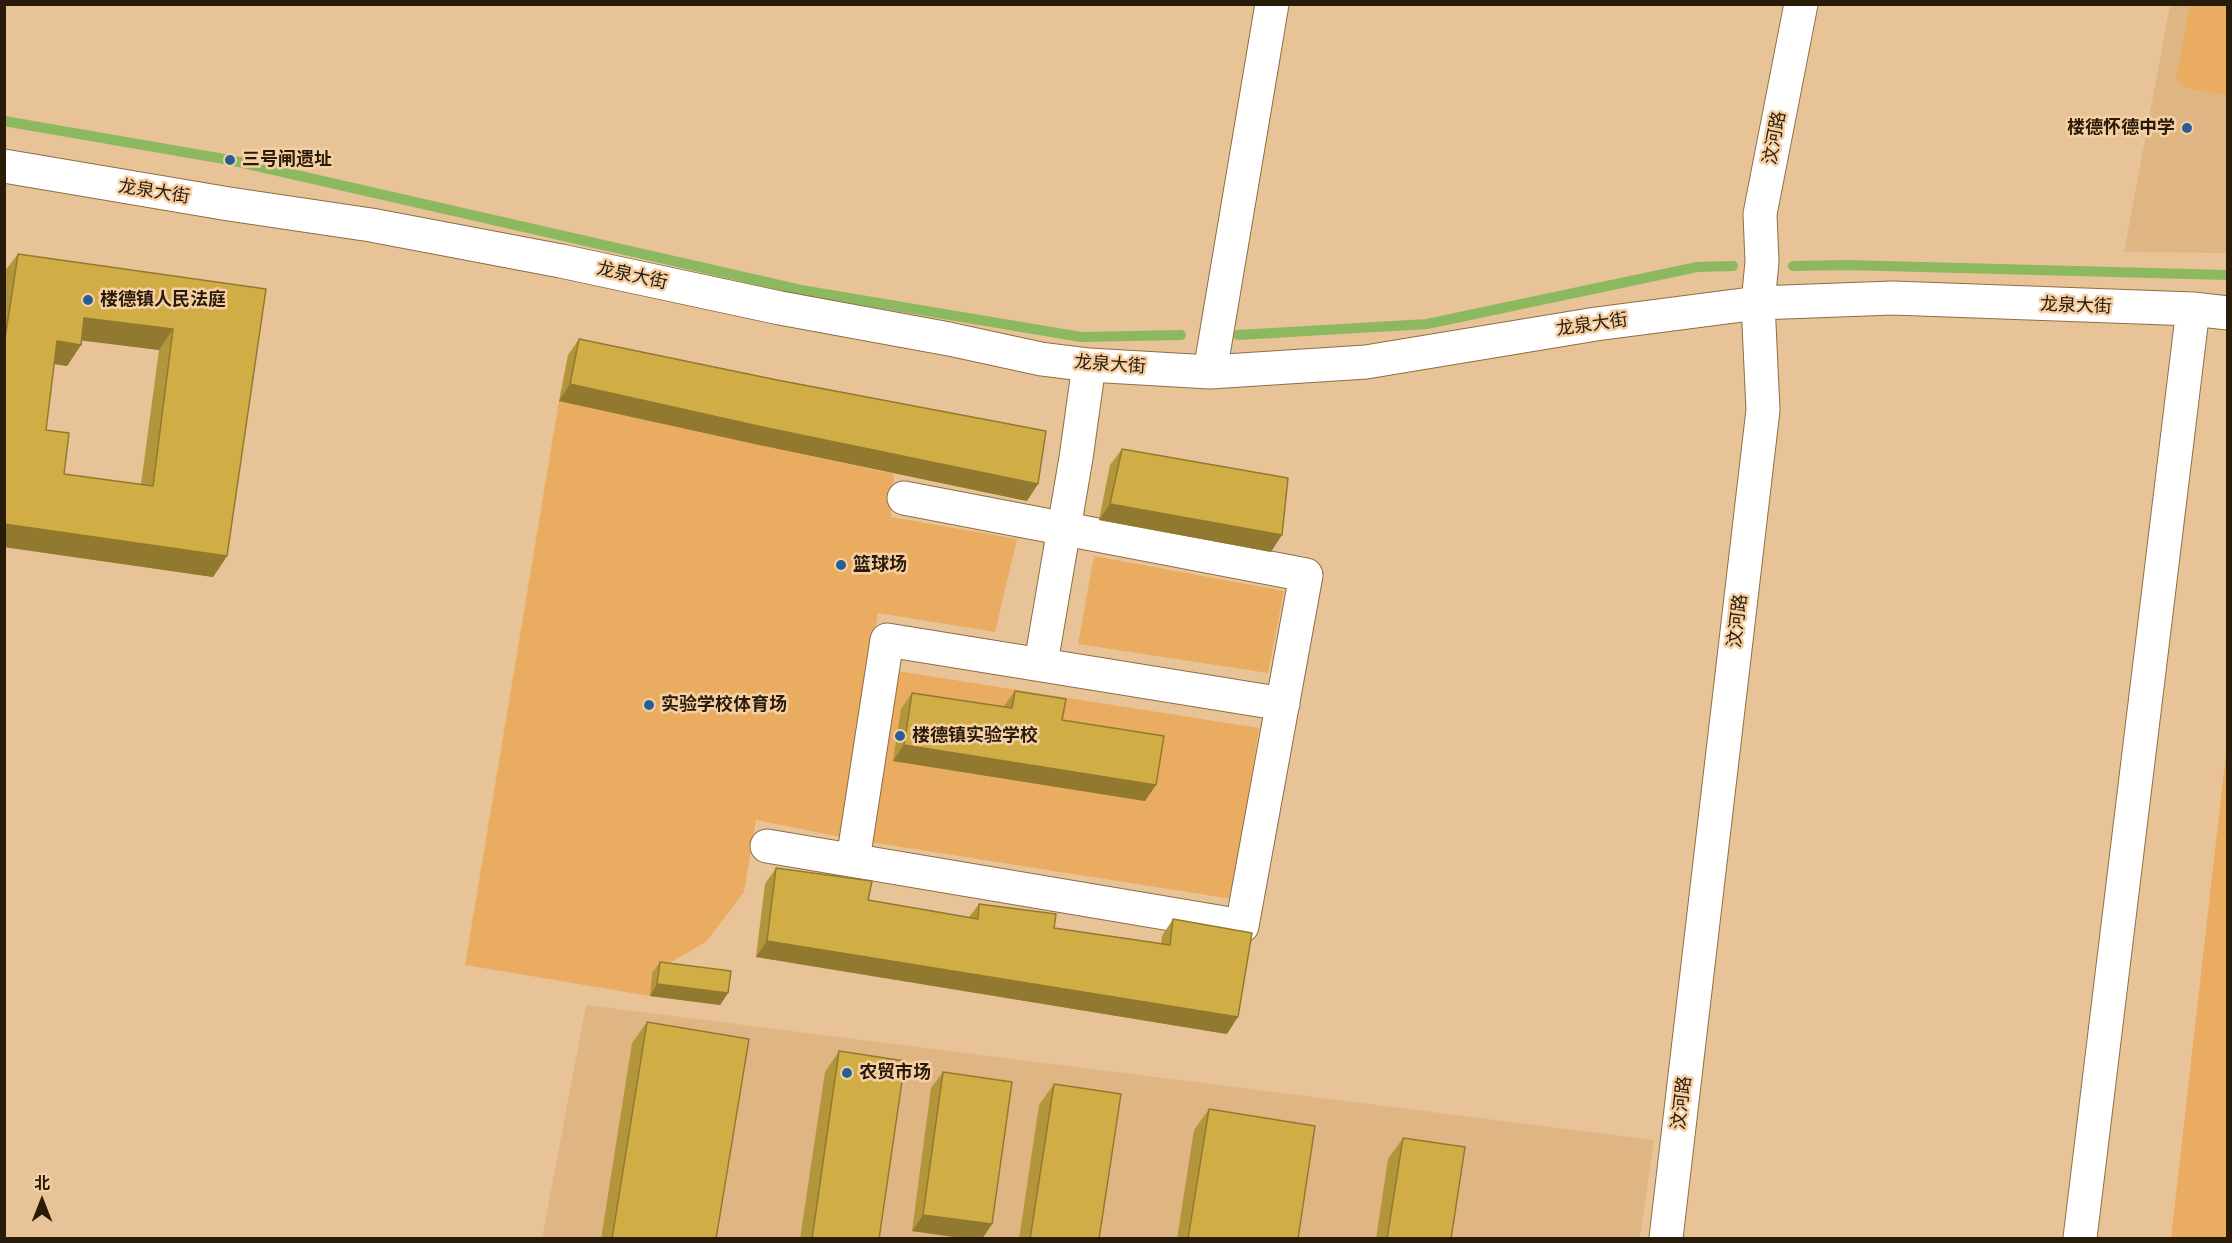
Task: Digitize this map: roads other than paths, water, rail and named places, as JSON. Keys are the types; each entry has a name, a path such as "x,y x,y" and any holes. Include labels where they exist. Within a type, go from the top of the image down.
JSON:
{"street":[{"path":"1210,372 1272,4"},
{"name":"汶河路","path":"1666,1239 1763,410 1758,303 1762,262 1760,214 1801,4"},
{"name":"龙泉大街","path":"4,166 371,225 561,261 780,308 949,339 1041,359 1089,365 1210,372 1366,362 1596,324 1758,303 1893,298 2193,309 2228,313"},
{"path":"2080,1239 2193,309"},
{"path":"1041,663 1089,365"},
{"path":"768,846 1242,926 1306,575 904,498"},
{"path":"853,860 887,640 1041,663 1282,704"}],"waterway":[{"path":"4,121 230,160 801,290 1081,337 1181,335"},
{"path":"1793,266 1846,265 2228,275"},
{"path":"1238,335 1427,324 1697,267 1733,266"}],"place":[{"name":"楼德怀德中学","path":"2187,128"},
{"name":"三号闸遗址","path":"230,160"},
{"name":"楼德镇人民法庭","path":"88,300"},
{"name":"篮球场","path":"841,565"},
{"name":"实验学校体育场","path":"649,705"},
{"name":"楼德镇实验学校","path":"900,736"},
{"name":"农贸市场","path":"847,1073"}]}
